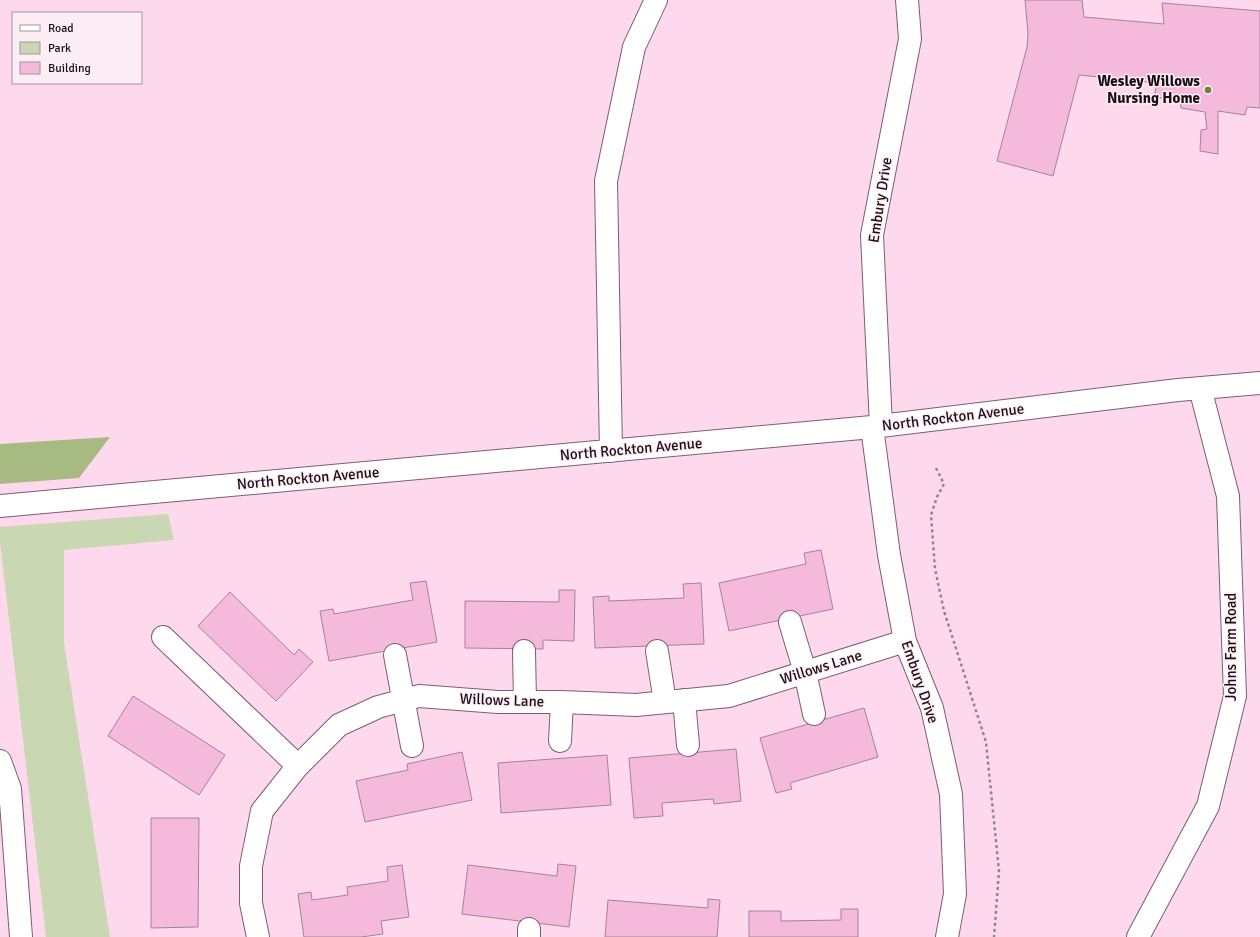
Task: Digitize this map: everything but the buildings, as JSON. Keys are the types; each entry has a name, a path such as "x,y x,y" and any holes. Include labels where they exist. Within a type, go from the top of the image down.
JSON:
{"street":[{"path":"611,451 606,181 634,47 656,0"},
{"name":"Embury Drive","path":"907,0 910,39 872,235 876,427 889,555 906,641 932,708 951,794 955,894 947,937"},
{"name":"North Rockton Avenue","path":"0,506 876,427 1170,391 1260,383"},
{"name":"Johns Farm Road","path":"1145,935 1208,806 1235,696 1228,496 1200,388"},
{"path":"790,622 805,672 814,714"},
{"path":"163,637 298,766"},
{"name":"Willows Lane","path":"258,937 251,903 251,866 262,811 298,766 338,725 378,707 419,696 498,702 562,702 636,705 729,696 906,641"},
{"path":"524,651 525,702"},
{"path":"657,651 675,701 688,745"},
{"path":"395,655 412,746"},
{"path":"560,741 562,702"},
{"path":"0,761 10,789 21,937"}],"path":[{"path":"936,468 944,484 937,496 931,515 935,569 944,611 986,742 999,871 994,937"}],"green space":[{"path":"110,437 79,478 0,484 0,444"},
{"path":"168,514 174,540 64,550 64,643 110,937 46,937 0,542 0,527"}],"place":[{"name":"Wesley Willows Nursing Home","path":"1208,90"}]}
